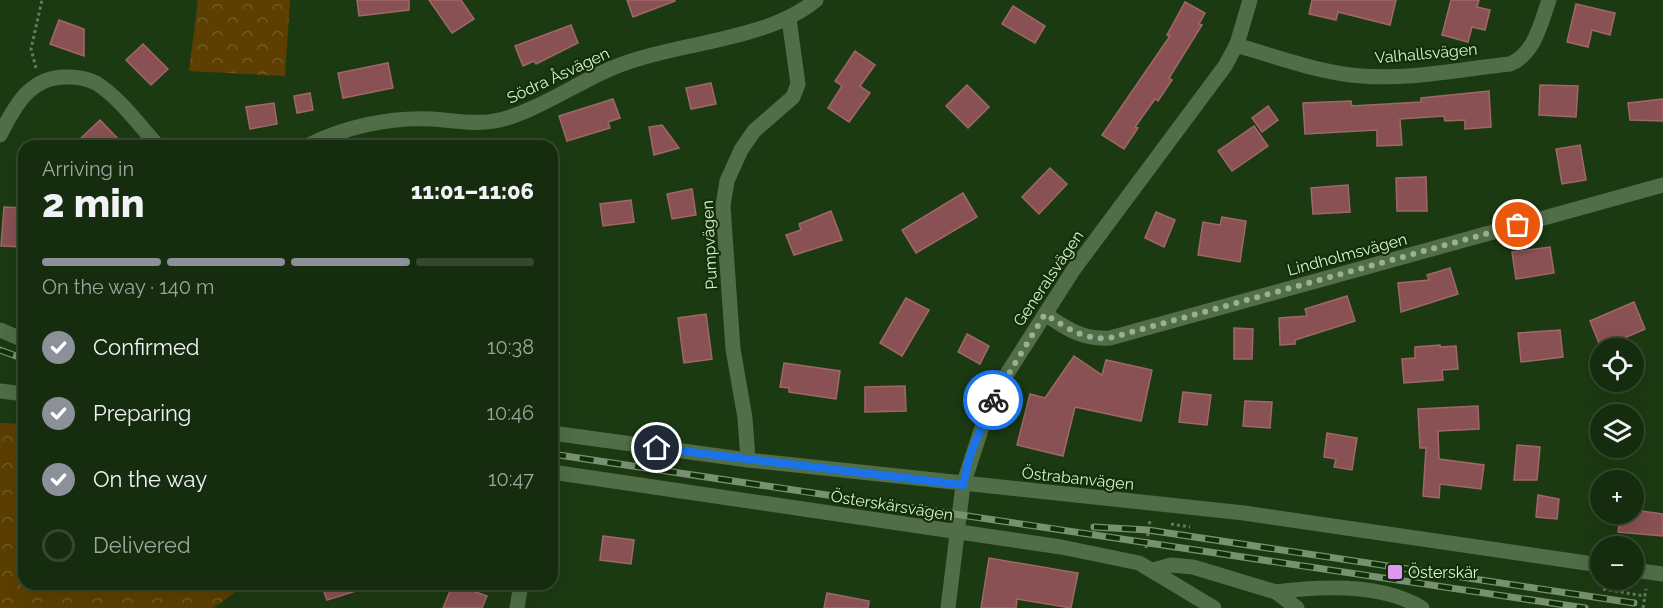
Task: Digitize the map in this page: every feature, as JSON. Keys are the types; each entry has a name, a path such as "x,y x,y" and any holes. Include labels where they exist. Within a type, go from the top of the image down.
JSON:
{"street":[{"name":"Södra Åsvägen","path":"323,140 357,127 399,121 427,118 492,122 504,119 612,68 789,19 816,0"},
{"name":"Generalsvägen","path":"948,608 963,485 986,415 1004,380 1045,314 1130,194 1205,96 1236,45 1250,0"},
{"name":"Valhallsvägen","path":"1236,45 1300,63 1359,76 1384,77 1510,64 1525,55 1533,42 1549,0"},
{"name":"Pumpvägen","path":"748,460 746,418 733,349 723,206 727,181 741,150 754,131 793,97 798,84 789,19"},
{"path":"0,135 17,102 42,80 65,76 95,83 113,97 152,140"},
{"name":"Lindholmsvägen","path":"1045,314 1079,335 1095,339 1110,338 1663,186"},
{"path":"0,330 18,338"},
{"path":"0,391 18,393"},
{"name":"Östrabanvägen","path":"558,434 748,460 963,485 1245,513 1590,564"},
{"name":"Österskärsvägen","path":"558,473 1060,547 1139,563 1215,608"},
{"path":"1153,570 1171,565 1193,567 1276,592 1297,608"},
{"path":"1644,571 1663,574"},
{"path":"1276,592 1332,586 1392,595 1422,608"},
{"path":"517,608 520,590"}],"path":[{"path":"42,0 31,49 36,69 42,80"},
{"path":"1145,549 1150,520"},
{"path":"1609,590 1645,596"}],"green space":[{"path":"198,0 290,0 285,76 189,71"},
{"path":"0,423 18,424 18,590 238,590 214,608 0,608"}],"building":[{"path":"357,0 409,0 409,10 359,16"},
{"path":"429,0 461,0 474,19 452,33"},
{"path":"627,0 674,0 675,1 633,17"},
{"path":"1312,0 1396,0 1390,25 1338,12 1336,20 1309,14"},
{"path":"1451,0 1479,0 1477,7 1490,10 1485,30 1472,27 1468,42 1442,35"},
{"path":"1185,2 1205,13 1199,24 1202,25 1169,78 1172,80 1158,101 1155,99 1135,127 1138,128 1124,149 1102,135 1170,36 1167,35"},
{"path":"1576,4 1615,13 1610,35 1592,30 1588,47 1567,42"},
{"path":"1013,6 1045,26 1035,43 1002,24"},
{"path":"59,20 84,29 84,56 50,44"},
{"path":"571,25 578,43 536,64 534,61 523,66 515,46"},
{"path":"143,44 168,69 151,85 126,60"},
{"path":"855,51 875,65 860,86 870,93 849,122 828,108 842,86 835,81"},
{"path":"388,63 393,88 343,98 338,73"},
{"path":"711,83 716,104 691,109 686,88"},
{"path":"967,85 989,107 968,128 946,106"},
{"path":"1540,85 1578,86 1576,117 1539,115"},
{"path":"1489,91 1491,127 1465,129 1465,120 1445,121 1444,116 1400,119 1402,145 1377,146 1377,130 1305,134 1303,103 1351,101 1352,106 1421,102 1421,98"},
{"path":"310,93 313,110 297,113 294,96"},
{"path":"613,99 620,118 608,122 610,128 567,141 559,116"},
{"path":"1663,99 1663,121 1630,120 1628,103"},
{"path":"274,103 277,124 250,129 246,107"},
{"path":"1268,106 1278,120 1262,132 1252,118"},
{"path":"100,120 119,140 83,140 81,138"},
{"path":"662,125 679,148 654,155 649,127"},
{"path":"1254,126 1268,146 1232,171 1218,151"},
{"path":"1580,145 1586,180 1562,184 1556,149"},
{"path":"1050,168 1067,184 1039,214 1022,197"},
{"path":"1426,177 1427,211 1397,211 1396,178"},
{"path":"1348,185 1350,212 1313,214 1311,188"},
{"path":"692,189 696,215 672,219 667,194"},
{"path":"963,193 977,217 916,253 902,230"},
{"path":"631,200 634,222 603,226 600,204"},
{"path":"4,207 18,208 18,247 1,246"},
{"path":"831,211 842,240 794,255 786,235 801,230 799,224"},
{"path":"1156,212 1175,220 1164,247 1145,238"},
{"path":"1222,217 1246,221 1240,262 1198,255 1203,222 1220,225"},
{"path":"1550,247 1554,273 1516,279 1512,252"},
{"path":"1450,268 1458,294 1401,312 1398,283 1429,280 1427,275"},
{"path":"1347,296 1355,321 1295,340 1295,344 1280,345 1279,318 1307,316 1305,309"},
{"path":"906,298 929,310 902,356 880,343"},
{"path":"1634,302 1645,329 1624,338 1597,338 1590,321"},
{"path":"706,314 712,359 684,363 678,318"},
{"path":"1234,328 1253,329 1252,359 1234,359"},
{"path":"1560,330 1563,357 1521,362 1518,333"},
{"path":"967,334 989,346 980,364 958,352"},
{"path":"1440,345 1440,347 1456,346 1458,369 1442,370 1443,380 1404,383 1402,359 1415,358 1415,347"},
{"path":"1074,356 1102,375 1106,360 1152,370 1141,421 1075,407 1063,456 1017,445 1030,394 1045,398"},
{"path":"784,363 840,371 836,399 789,392 789,388 780,387"},
{"path":"905,386 906,411 865,412 865,387"},
{"path":"1183,392 1211,395 1207,425 1179,422"},
{"path":"1245,401 1272,402 1270,428 1243,426"},
{"path":"1478,406 1479,429 1438,431 1439,459 1484,465 1481,489 1440,484 1439,498 1423,496 1426,448 1420,448 1418,409"},
{"path":"1327,433 1357,438 1352,470 1334,467 1336,459 1324,457"},
{"path":"1517,445 1540,447 1537,480 1514,480"},
{"path":"1538,495 1559,499 1557,519 1536,517"},
{"path":"1644,511 1663,514 1663,536 1618,532 1619,524 1644,524"},
{"path":"603,536 634,540 631,564 600,560"},
{"path":"989,558 1078,573 1071,608 1017,599 1016,608 981,608"},
{"path":"323,590 359,590 327,600"},
{"path":"450,590 470,590 487,596 482,608 443,608"},
{"path":"827,593 869,601 868,608 824,608"}],"railway":[{"path":"0,350 18,357"},
{"path":"558,455 1585,608"},
{"path":"1094,527 1148,530 1634,603"}],"way so far":[{"path":"993,400 1045,314 1079,335 1095,339 1110,338 1518,225"}],"place":[{"name":"Österskär","path":"1395,572"}],"route":[{"path":"657,448 963,485 970,455 993,400"}]}
